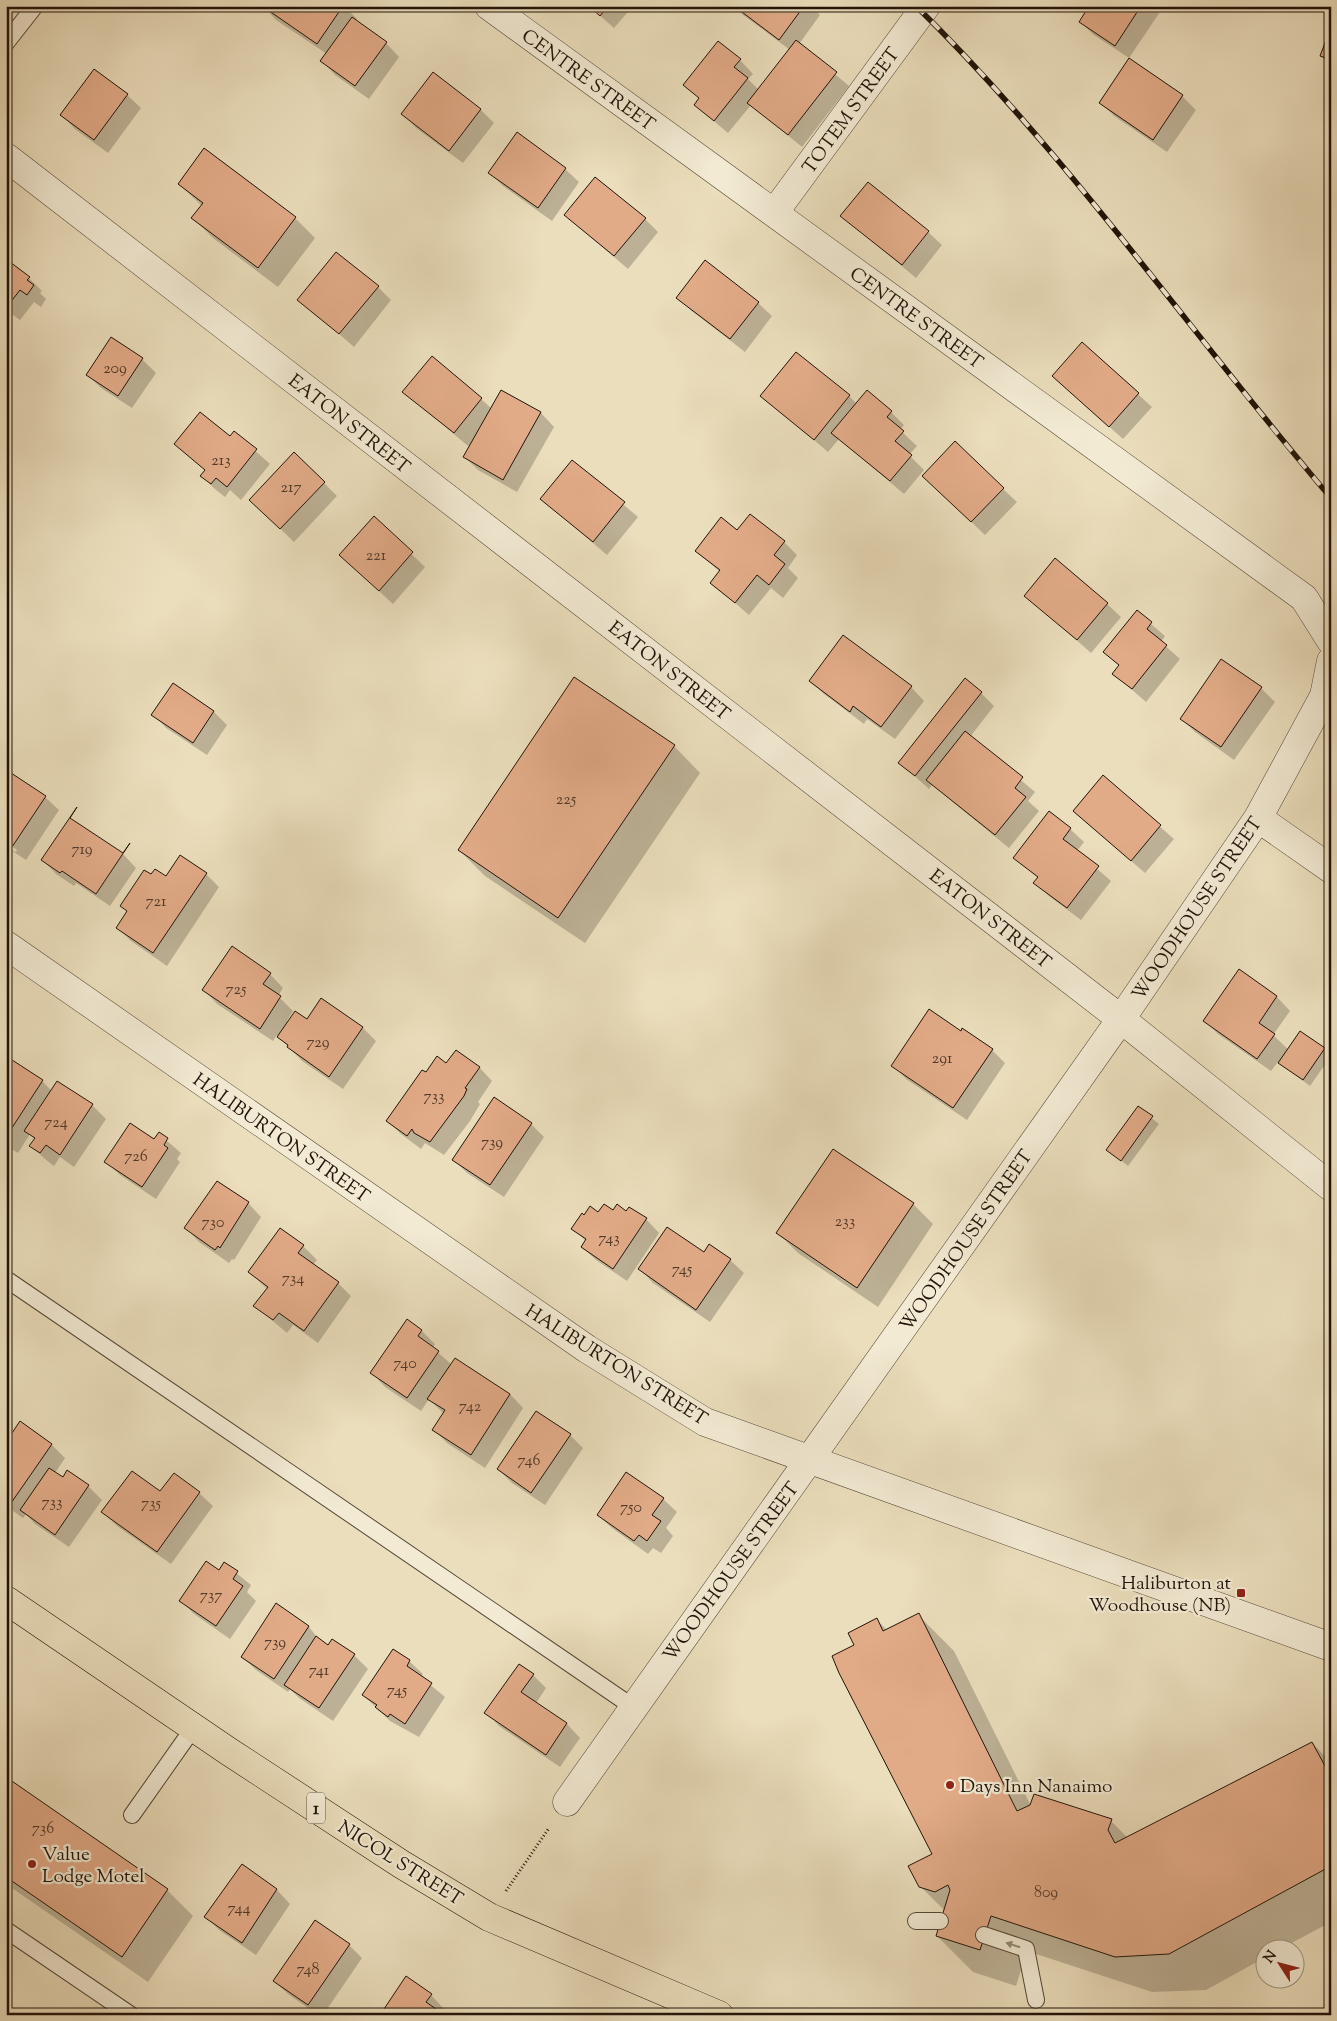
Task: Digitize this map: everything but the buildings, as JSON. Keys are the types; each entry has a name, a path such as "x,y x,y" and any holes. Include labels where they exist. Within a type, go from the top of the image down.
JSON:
{"highway":[{"name":"NICOL STREET","path":"9,1607 401,1864 490,1917 719,2015"}],"street":[{"name":"CENTRE STREET","path":"489,6 1304,598 1331,641"},
{"name":"TOTEM STREET","path":"774,213 926,6"},
{"name":"EATON STREET","path":"6,157 1122,1019 1331,1187"},
{"name":"WOODHOUSE STREET","path":"567,1802 1122,1019 1258,818 1324,696 1331,661"},
{"path":"1258,818 1331,869"},
{"name":"HALIBURTON STREET","path":"6,945 587,1349 706,1422 809,1461 1331,1647"}],"lane":[{"path":"6,43 35,6"},
{"path":"6,1279 633,1707"},
{"path":"132,1815 194,1728"},
{"path":"916,1920 940,1921"},
{"path":"6,1930 131,2015"},
{"path":"984,1935 1026,1949 1036,2000"}],"path":[{"path":"516,1876 539,1842"}],"railway":[{"path":"916,6 972,64 1078,185 1331,498"}],"place":[{"name":"Haliburton at Woodhouse (NB)","path":"1241,1593"},
{"name":"Days Inn Nanaimo","path":"950,1785"},
{"name":"Value Lodge Motel","path":"32,1864"}]}
